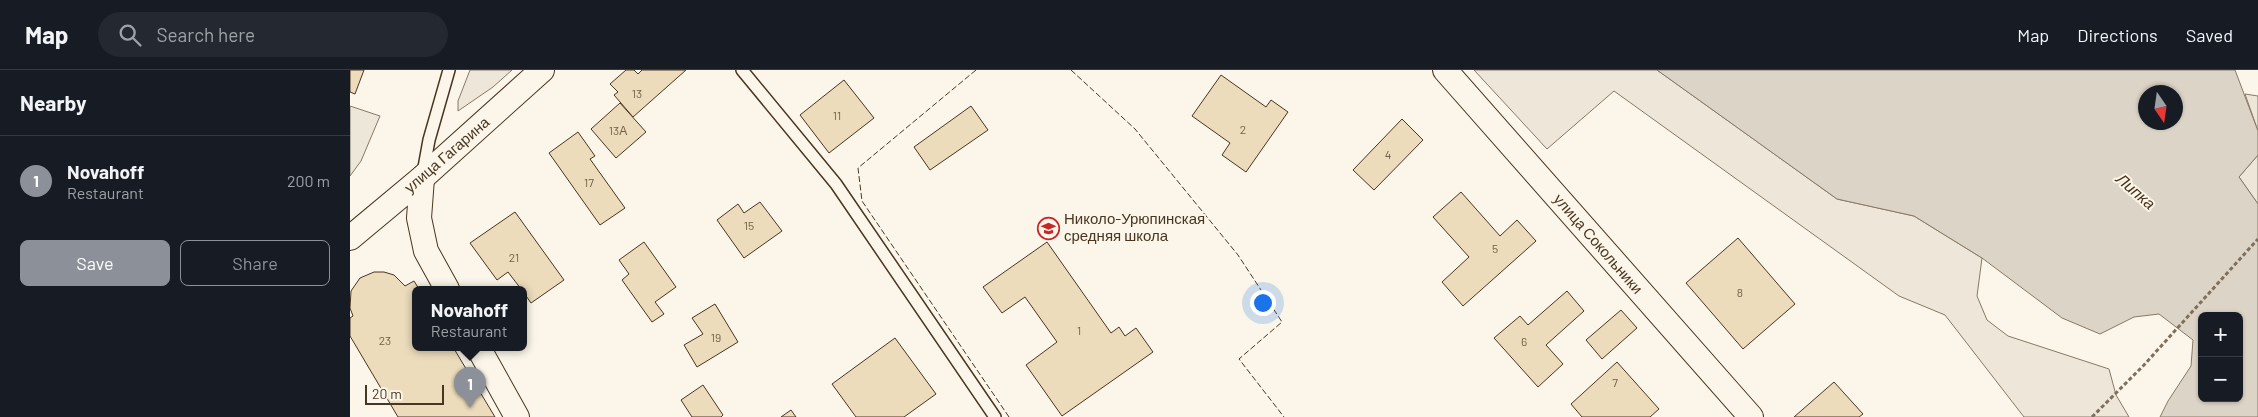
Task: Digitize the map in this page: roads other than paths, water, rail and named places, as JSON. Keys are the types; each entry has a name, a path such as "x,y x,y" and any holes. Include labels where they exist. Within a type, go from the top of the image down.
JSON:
{"street":[{"name":"улица Гагарина","path":"350,238 422,178 542,70"},
{"name":"улица Сокольники","path":"1445,70 1751,417"},
{"path":"422,178 419,218 426,251 445,286"},
{"path":"480,351 516,417"}],"lane":[{"path":"422,178 429,140 449,70"},
{"path":"742,70 836,184 994,417"}],"water":[{"name":"Липка","path":"1657,70 2235,70 2258,131 2258,155 2239,177 2258,204 2258,417 2160,417 2191,366 2193,340 2159,314 2134,317 2100,334 2062,318 1982,258 1914,216 1837,199"}],"place":[{"name":"Николо-Урюпинская средняя школа","path":"1048,228"},
{"name":"Novahoff","path":"470,408"}]}
